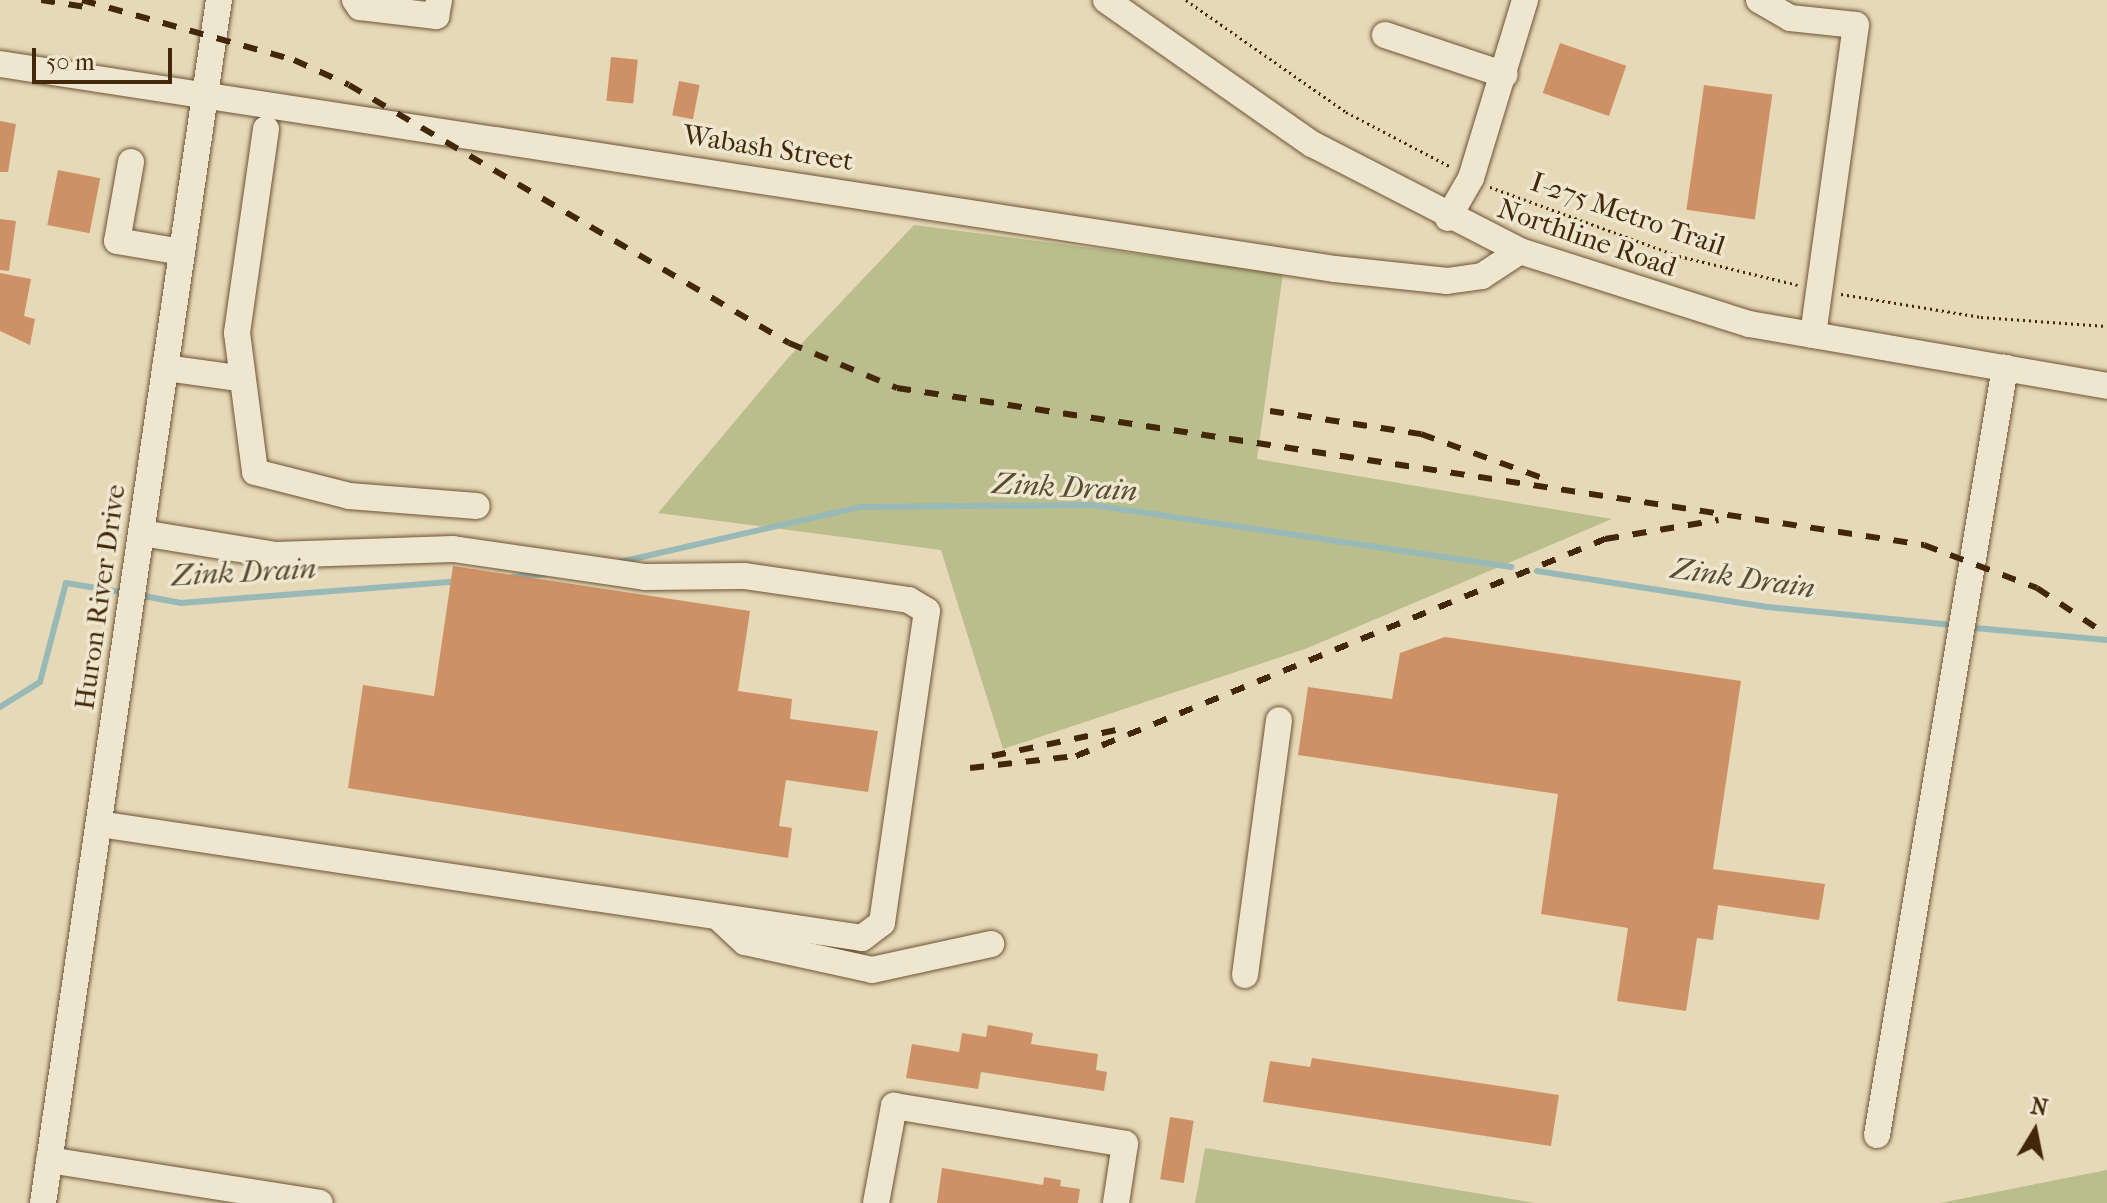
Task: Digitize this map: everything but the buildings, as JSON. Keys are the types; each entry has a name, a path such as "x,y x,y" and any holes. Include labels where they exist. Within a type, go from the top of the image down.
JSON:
{"street":[{"name":"Huron River Drive","path":"43,1203 219,0"},
{"path":"355,0 360,7 436,16 439,0"},
{"name":"Northline Road","path":"1106,0 1263,113 1448,218 1520,251 1653,297 1813,335 2107,386"},
{"path":"1448,218 1471,178 1505,75 1525,0"},
{"path":"1759,0 1790,18 1856,25 1824,291 1813,335"},
{"path":"1385,35 1505,75"},
{"name":"Wabash Street","path":"0,64 1335,269 1447,281 1482,276 1520,251"},
{"path":"266,129 237,333 238,378 255,472 349,496 477,506"},
{"path":"131,162 117,241 182,252"},
{"path":"165,368 238,378"},
{"path":"1877,1135 2005,368"},
{"path":"99,824 862,938 882,923 927,611 909,600 744,576 645,577 453,549 276,555 142,533"},
{"path":"1245,975 1279,720"},
{"path":"718,917 745,942 872,970 991,944"},
{"path":"876,1203 894,1106 1125,1144 1116,1203"},
{"path":"49,1160 320,1203"}],"path":[{"name":"I-275 Metro Trail","path":"1186,0 1346,112 1471,178 1679,256 1824,291 1981,317 2107,326"}],"green space":[{"path":"914,225 1283,273 1257,459 1612,519 1305,649 1003,749 941,550 658,513 788,358"},
{"path":"1205,1148 1535,1203 1195,1203"},
{"path":"2107,1170 2107,1203 1940,1203"}],"waterway":[{"name":"Zink Drain","path":"620,562 860,507 1092,505 1511,567"},
{"name":"Zink Drain","path":"1537,571 1767,607 1945,624"},
{"name":"Zink Drain","path":"513,577 545,574"},
{"name":"Zink Drain","path":"138,595 181,603 458,581"},
{"name":"Zink Drain","path":"0,707 40,682 66,583 127,593"},
{"name":"Zink Drain","path":"1975,628 2107,640"}],"railway":[{"path":"41,0 92,8"},
{"path":"82,0 294,60 349,85 789,343 897,388 1924,545 2037,588 2107,635"},
{"path":"1270,411 1421,434 1548,480"},
{"path":"970,768 1076,756 1605,539 1718,520"},
{"path":"992,756 1121,729"}]}
